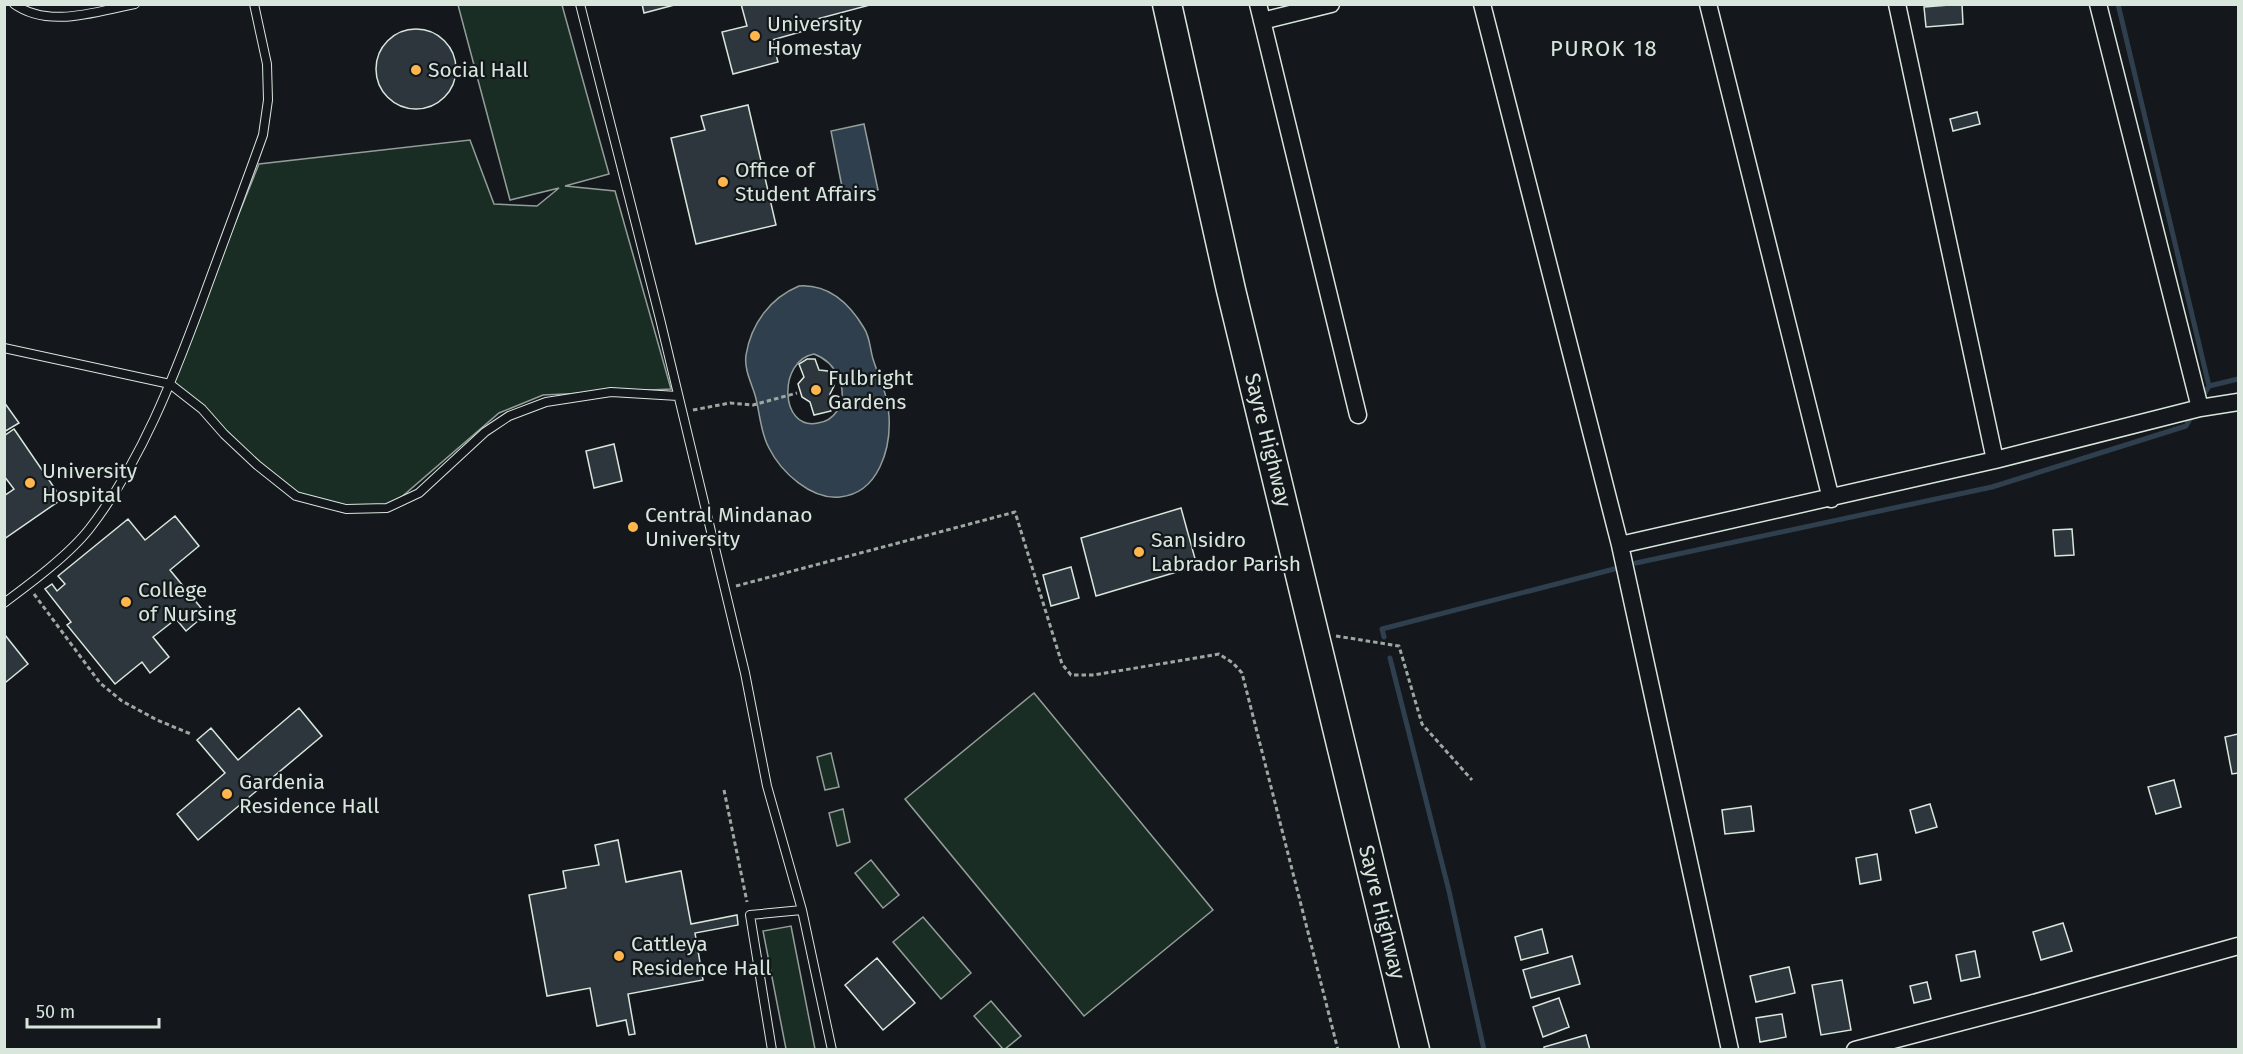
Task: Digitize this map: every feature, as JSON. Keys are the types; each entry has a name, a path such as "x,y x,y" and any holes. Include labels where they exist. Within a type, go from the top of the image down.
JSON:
{"highway":[{"name":"Sayre Highway","path":"1167,4 1231,290 1415,1050"}],"street":[{"path":"1258,4 1358,415"},
{"path":"1262,21 1331,4"},
{"path":"1482,4 1620,545 1730,1050"},
{"path":"1708,4 1831,499"},
{"path":"1897,4 1995,460"},
{"path":"2098,4 2200,408"},
{"path":"1620,545 1831,499 2200,408 2238,402"},
{"path":"1855,1050 2238,946"}],"lane":[{"path":"14,4 34,14 54,17 78,16 103,7 135,4"},
{"path":"4,603 88,530 114,494 159,410 170,384 263,135 268,100 267,64 254,4"},
{"path":"580,4 617,145 745,673 767,786 802,910 832,1050"},
{"path":"4,348 170,384 202,409 224,434 257,465 296,496 346,509 387,508 419,493 485,432 509,416 546,402 611,392 678,396"},
{"path":"772,1050 750,915 802,910"}],"path":[{"path":"682,412 730,403 753,405 797,393"},
{"path":"724,590 1015,512 1062,664 1071,675 1094,675 1219,654 1233,663 1242,673 1338,1050"},
{"path":"27,585 100,683 123,701 158,720 191,734"},
{"path":"1314,632 1400,646 1422,724 1472,780"},
{"path":"724,789 750,915"}],"green space":[{"path":"458,5 562,5 609,174 565,186 615,191 671,389 543,395 499,413 391,506 346,509 296,496 170,384 259,164 470,140 494,204 537,206 559,188 510,200"},
{"path":"1034,693 1213,910 1084,1016 905,799"},
{"path":"831,753 839,787 825,790 817,757"},
{"path":"843,809 850,842 837,846 829,813"},
{"path":"871,860 899,895 883,908 855,873"},
{"path":"923,917 971,973 941,999 893,942"},
{"path":"791,926 815,1049 786,1049 763,931"},
{"path":"991,1001 1021,1036 1005,1049 974,1016"}],"water":[{"path":"864,124 878,190 844,197 831,131"},
{"path":"799,286 810,286 829,292 845,303 868,335 873,359 887,401 888,442 880,467 873,478 853,494 829,497 798,483 774,457 764,435 747,370 746,355 752,333 763,313 779,297","holes":["814,354 829,363 839,378 841,403 837,411 826,420 818,423 805,423 796,416 790,406 789,381 794,368 802,359"]}],"building":[{"path":"642,4 678,4 644,13"},
{"name":"University Homestay","path":"741,4 870,5 802,23 804,31 772,40 778,62 733,74 722,32 747,26"},
{"path":"1962,4 1963,24 1926,27 1924,7"},
{"name":"Social Hall","path":"416,29 431,32 444,41 453,54 456,69 453,84 444,97 431,106 416,109 401,106 388,97 379,84 376,69 379,54 388,41 401,32"},
{"name":"Office of Student Affairs","path":"748,105 776,225 696,244 671,138 705,130 701,116"},
{"path":"1977,112 1980,124 1953,131 1950,119"},
{"name":"Fulbright Gardens","path":"807,359 815,359 819,370 828,371 834,386 830,394 831,411 814,415 810,402 802,397 798,384 804,377 799,364"},
{"path":"4,402 19,423 4,432"},
{"name":"University Hospital","path":"14,429 62,499 4,539 4,496 14,489 4,476 4,436"},
{"path":"614,444 622,481 594,488 586,451"},
{"name":"San Isidro Labrador Parish","path":"1181,508 1197,566 1096,596 1081,538"},
{"name":"College of Nursing","path":"175,516 199,546 170,570 206,614 186,631 176,619 153,637 169,657 150,673 142,662 115,684 67,625 71,622 45,589 52,584 57,591 65,584 58,576 128,519 145,540"},
{"path":"2072,529 2074,555 2055,556 2053,530"},
{"path":"1071,567 1079,598 1051,606 1043,575"},
{"path":"5,635 28,664 6,682 4,680"},
{"name":"Gardenia Residence Hall","path":"299,708 322,736 198,840 177,814 225,773 197,740 211,728 238,760"},
{"path":"2238,734 2238,773 2232,774 2225,737"},
{"path":"2174,780 2181,807 2156,814 2148,787"},
{"path":"1930,804 1937,827 1916,833 1910,810"},
{"path":"1751,806 1754,831 1725,834 1722,810"},
{"name":"Cattleya Residence Hall","path":"618,840 626,882 681,871 691,924 737,915 738,925 695,933 703,980 628,994 635,1034 629,1035 626,1020 597,1026 590,988 547,996 529,895 566,888 563,871 599,865 595,845"},
{"path":"1877,854 1881,880 1860,884 1856,858"},
{"path":"2063,923 2072,951 2041,960 2033,932"},
{"path":"1542,929 1548,953 1521,960 1515,937"},
{"path":"1975,951 1980,977 1961,981 1956,955"},
{"path":"1572,956 1580,984 1531,998 1523,970"},
{"path":"877,958 915,1003 883,1030 845,985"},
{"path":"1789,967 1795,993 1756,1002 1750,976"},
{"path":"1842,980 1851,1030 1821,1035 1812,985"},
{"path":"1927,982 1931,999 1914,1003 1910,986"},
{"path":"1559,998 1569,1027 1543,1037 1533,1007"},
{"path":"1782,1014 1786,1037 1760,1042 1756,1018"},
{"path":"1586,1035 1590,1050 1544,1050 1544,1047"}],"waterway":[{"path":"2118,4 2209,386 2202,398"},
{"path":"2209,386 2238,379"},
{"path":"1636,563 1992,487 2186,426 2193,414"},
{"path":"1384,637 1382,629 1618,568"},
{"path":"1390,658 1449,891 1484,1050"}],"place":[{"name":"University Homestay","path":"755,36"},
{"name":"Social Hall","path":"416,70"},
{"name":"Office of Student Affairs","path":"723,182"},
{"name":"Fulbright Gardens","path":"816,390"},
{"name":"University Hospital","path":"30,483"},
{"name":"Central Mindanao University","path":"633,527"},
{"name":"San Isidro Labrador Parish","path":"1139,552"},
{"name":"College of Nursing","path":"126,602"},
{"name":"Gardenia Residence Hall","path":"227,794"},
{"name":"Cattleya Residence Hall","path":"619,956"}],"district":[{"name":"PUROK 18","path":"1604,48"}]}
